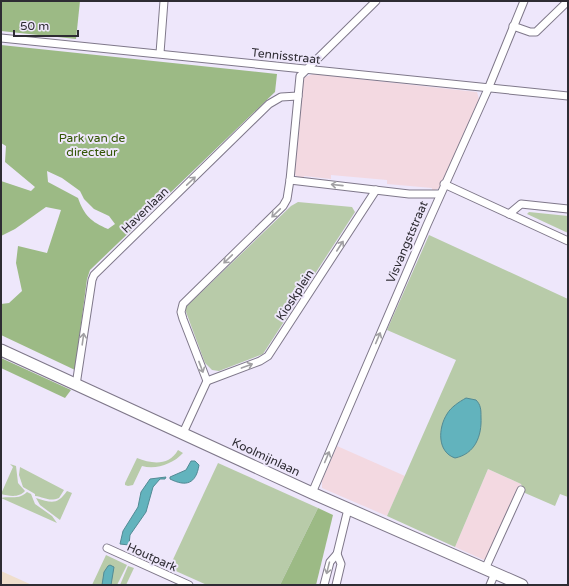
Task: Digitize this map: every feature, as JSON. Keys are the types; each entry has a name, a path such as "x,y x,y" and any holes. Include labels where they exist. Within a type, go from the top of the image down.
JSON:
{"main road":[{"name":"Koolmijnlaan","path":"1,350 312,493 522,585"}],"street":[{"path":"160,53 164,1"},
{"path":"183,433 207,381 183,320 181,312 183,304 283,206 290,180 300,76 305,69 376,1"},
{"name":"Visvangststraat","path":"312,493 444,184 488,89 524,1"},
{"path":"513,26 530,32 536,32 568,1"},
{"name":"Tennisstraat","path":"1,38 160,53 488,89 568,96"},
{"name":"Havenlaan","path":"76,385 94,275 269,104 281,97 298,96"},
{"path":"290,180 414,194 440,194"},
{"path":"444,184 568,240"},
{"name":"Kioskplein","path":"207,381 260,361 268,356 376,190"},
{"path":"509,214 521,204 568,209"},
{"path":"490,585 490,571 521,490"},
{"path":"324,585 330,562 337,554 348,509"},
{"name":"Houtpark","path":"107,548 189,585"},
{"path":"336,585 341,564 337,554"}],"shaded area":[{"path":"313,74 477,92 479,99 440,188 432,191 432,188 387,184 387,180 331,175 331,179 304,176 304,179 296,176 294,172 303,80 305,77"},
{"path":"337,446 405,476 387,516 322,488 322,481"},
{"path":"488,469 521,484 489,556 484,560 455,547"},
{"path":"1,571 32,585 1,585"}],"green space":[{"path":"1,1 80,1 76,39 1,31"},
{"name":"Park van de directeur","path":"1,45 277,74 275,92 90,270 87,279 75,370 1,335 1,304 9,303 22,291 16,263 18,246 47,253 61,210 46,207 15,229 1,236 1,181 31,191 35,187 5,162 6,146 1,143","holes":["47,171 62,178 80,191 84,199 94,209 109,216 115,224 108,229 93,221 83,209 78,198 48,182"]},
{"path":"298,202 352,207 355,212 263,354 219,371 212,370 205,363 186,312 186,307 291,206"},
{"path":"529,212 568,216 568,233 527,214"},
{"path":"429,235 568,299 568,497 560,494 555,506 525,493 521,484 488,469 455,547 387,516 456,360 387,330"},
{"path":"1,358 71,390 65,398 1,368"},
{"path":"178,450 183,453 169,463 158,467 142,466 133,485 125,485 137,458 148,462 160,462 170,459"},
{"path":"218,463 318,508 280,585 207,585 169,568"},
{"path":"10,464 16,466 18,483 25,491 17,496 1,494 13,467"},
{"path":"20,467 64,490 59,498 49,499 35,496 35,494 23,487 19,475"},
{"path":"67,491 72,493 60,520 40,505 36,498 54,502 60,499"},
{"path":"27,492 31,494 35,504 52,516 57,523 1,498 18,497"},
{"path":"318,508 333,515 316,585 280,585"},
{"path":"106,555 127,565 117,585 92,585"},
{"path":"128,566 134,568 126,585 120,585"}],"water":[{"path":"466,398 476,400 480,406 480,431 476,443 468,453 455,458 445,451 442,445 442,426 451,409"},
{"path":"191,461 195,461 199,465 198,471 193,480 181,483 170,479 170,477 186,470"},
{"path":"166,477 165,479 160,479 153,487 146,512 130,535 129,545 120,544 123,531 138,507 141,492 150,479"},
{"path":"110,565 114,567 111,585 102,585 104,572"}]}
